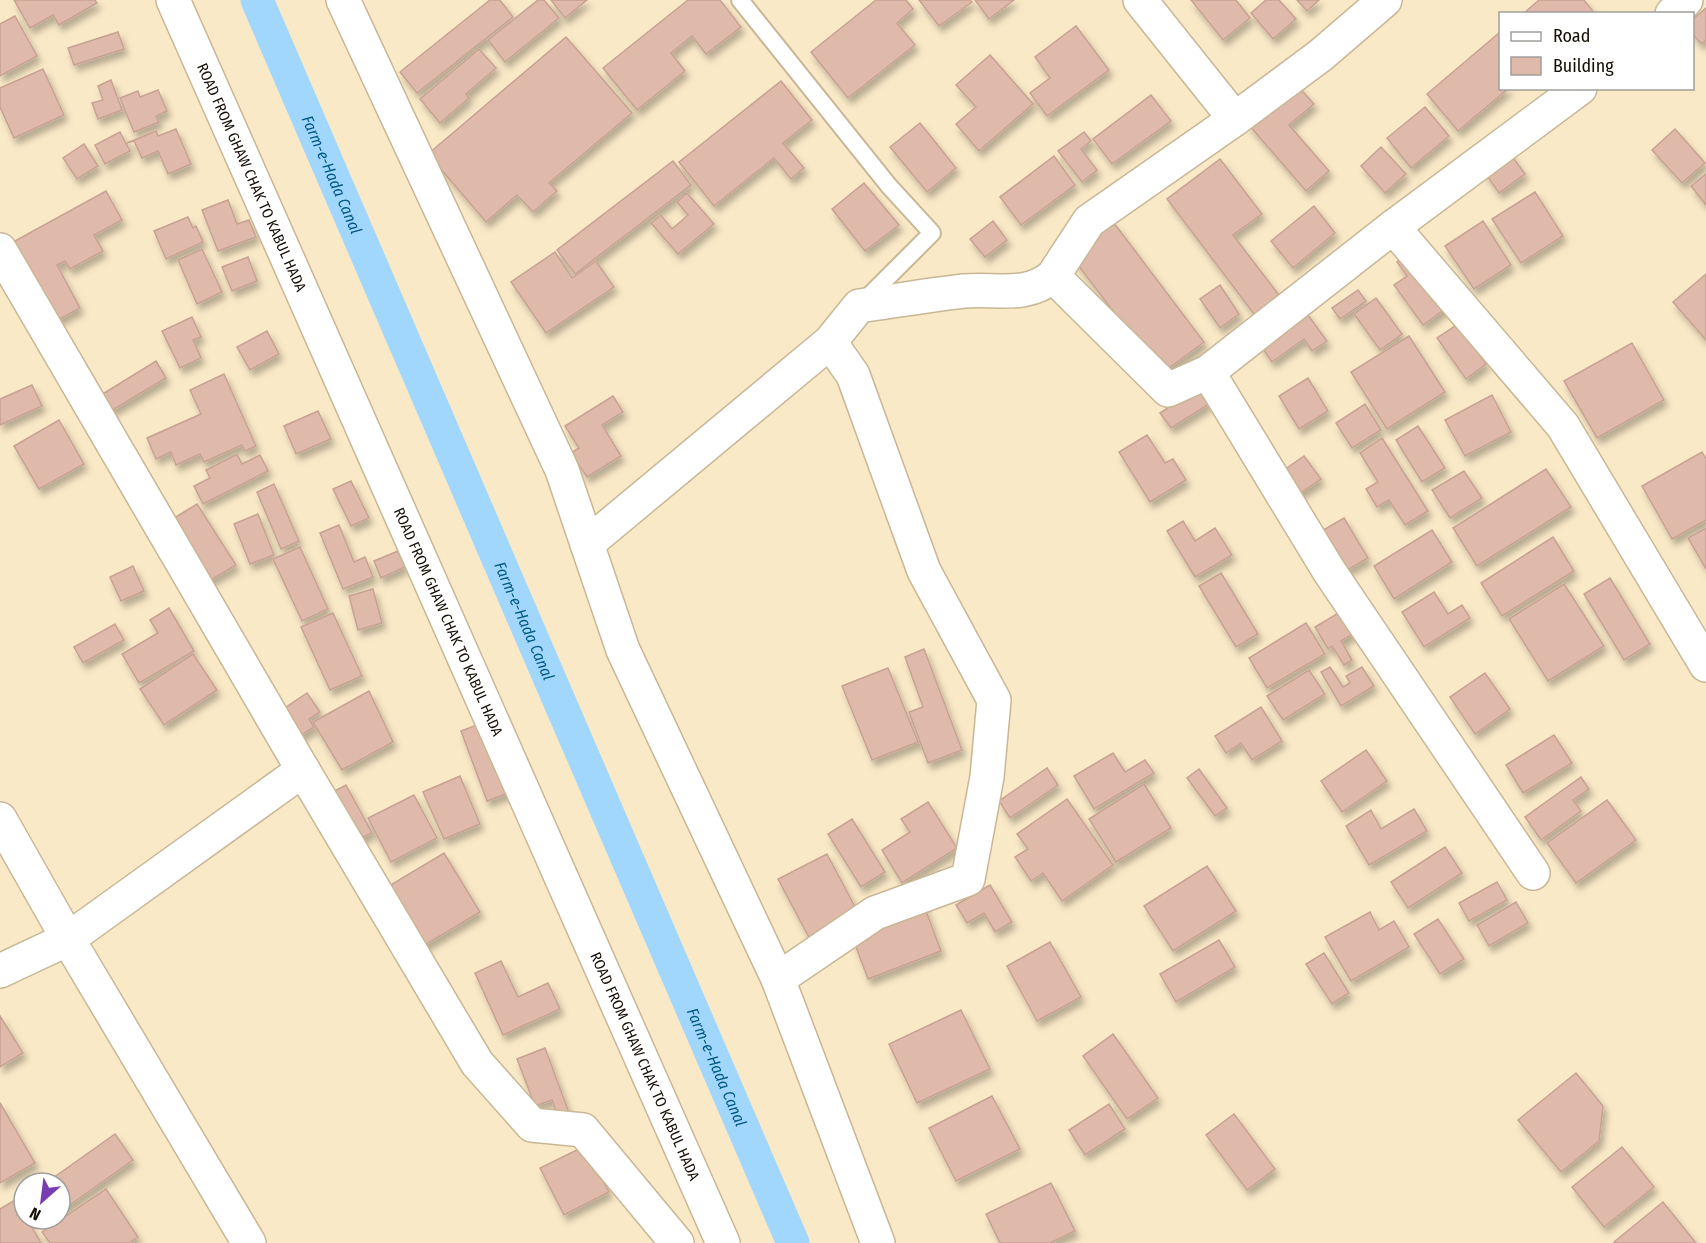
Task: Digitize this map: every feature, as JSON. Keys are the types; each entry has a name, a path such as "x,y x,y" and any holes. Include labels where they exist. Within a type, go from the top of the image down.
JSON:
{"street":[{"name":"ROAD FROM GHAW CHAK TO KABUL HADA","path":"173,0 723,1243"},
{"path":"343,0 562,470 623,650 778,979 878,1243"},
{"path":"1140,0 1235,118"},
{"path":"588,544 830,342 859,306 967,291 1018,292 1048,281 1089,221 1321,55 1385,0"},
{"path":"1674,12 1686,0"},
{"path":"1053,276 1168,390 1208,372 1393,226 1577,90"},
{"path":"1393,226 1563,426 1706,665"},
{"path":"0,250 477,1064 532,1125 583,1130 677,1243"},
{"path":"778,979 875,913 968,879 987,777 994,700 924,571 853,375 830,342"},
{"path":"1208,372 1329,571 1533,873"},
{"path":"0,971 68,939 303,770"},
{"path":"0,819 68,939 249,1243"}],"lane":[{"path":"740,0 889,186 932,233 859,306"}],"building":[{"path":"14,0 95,0 97,3 59,25 53,15 30,28"},
{"path":"490,0 500,0 513,17 417,93 400,72"},
{"path":"538,0 544,0 559,18 505,62 488,40"},
{"path":"551,0 587,0 565,18"},
{"path":"688,0 720,0 741,27 706,54 692,36 671,53 685,71 637,110 603,68"},
{"path":"876,0 906,0 913,9 897,23 915,45 848,98 811,52"},
{"path":"919,0 970,0 972,2 939,26"},
{"path":"975,0 1014,0 989,19"},
{"path":"1191,0 1236,0 1250,18 1223,40"},
{"path":"1266,0 1279,0 1296,19 1273,39 1251,13"},
{"path":"1297,0 1319,0 1307,11"},
{"path":"1539,0 1584,0 1593,12 1525,12"},
{"path":"1706,8 1706,40 1702,44 1694,36 1694,18"},
{"path":"15,16 37,56 0,76 0,24"},
{"path":"1076,26 1109,70 1047,116 1030,93 1050,78 1035,57"},
{"path":"118,32 124,49 74,65 68,48"},
{"path":"1499,33 1499,90 1507,90 1458,131 1427,94"},
{"path":"566,37 632,113 549,183 557,191 533,212 517,195 486,222 428,154"},
{"path":"479,49 496,68 466,94 469,98 440,123 420,99"},
{"path":"990,55 1033,104 979,151 956,124 976,107 956,85"},
{"path":"43,69 64,115 14,138 0,107 0,88"},
{"path":"111,80 122,110 98,119 92,103 103,100 98,86"},
{"path":"781,81 812,120 783,143 804,168 791,179 774,158 714,206 679,162"},
{"path":"1295,83 1314,104 1289,125 1329,171 1306,191 1248,124"},
{"path":"158,90 167,111 156,116 159,122 134,132 120,98 138,91 140,97"},
{"path":"1151,95 1171,121 1112,164 1093,139"},
{"path":"1425,107 1449,136 1411,168 1387,138"},
{"path":"920,123 956,168 927,192 890,147"},
{"path":"176,129 191,164 168,174 158,151 142,158 134,141 127,143 156,131 158,136"},
{"path":"1675,129 1705,163 1682,183 1652,150"},
{"path":"120,132 130,151 105,164 95,145"},
{"path":"1084,132 1091,141 1081,149 1097,170 1082,182 1058,151"},
{"path":"84,144 98,166 77,179 63,158"},
{"path":"1381,147 1406,174 1385,193 1361,166"},
{"path":"1509,152 1525,174 1499,193 1483,170"},
{"path":"1054,156 1075,185 1021,225 1000,197"},
{"path":"1220,159 1262,214 1233,235 1282,299 1257,318 1167,199"},
{"path":"673,161 691,185 575,274 557,250"},
{"path":"1706,174 1706,205 1691,186"},
{"path":"864,183 899,225 865,251 832,209"},
{"path":"106,191 122,220 94,235 103,251 70,269 65,261 57,265 80,308 56,321 13,242"},
{"path":"1535,192 1563,236 1521,263 1492,219"},
{"path":"687,193 714,224 678,254 651,223 661,215 672,229 688,215 677,202"},
{"path":"228,200 237,224 249,220 256,237 218,251 202,210"},
{"path":"1314,206 1335,233 1293,268 1271,241"},
{"path":"188,217 193,228 196,226 203,242 166,259 154,231"},
{"path":"993,221 1007,240 985,257 970,239"},
{"path":"1483,221 1511,265 1474,289 1445,246"},
{"path":"1114,223 1204,342 1161,374 1071,256"},
{"path":"202,249 222,292 197,304 178,260"},
{"path":"555,252 572,278 596,261 614,287 546,333 511,282"},
{"path":"1410,252 1449,306 1423,325 1394,285 1407,276 1397,262"},
{"path":"248,257 257,281 232,291 222,267"},
{"path":"1706,274 1706,340 1673,302"},
{"path":"1220,285 1239,314 1220,328 1200,299"},
{"path":"1358,290 1366,301 1340,319 1332,308"},
{"path":"1376,298 1402,334 1380,350 1354,314"},
{"path":"1305,311 1327,341 1312,351 1304,339 1272,362 1259,343"},
{"path":"192,317 201,337 193,340 201,358 180,368 162,331"},
{"path":"1458,324 1486,364 1466,379 1437,338"},
{"path":"267,331 279,354 250,370 237,347"},
{"path":"1409,336 1445,392 1387,429 1351,372"},
{"path":"1632,343 1664,400 1597,438 1564,381"},
{"path":"156,361 166,378 111,411 101,395"},
{"path":"224,374 256,446 245,451 242,445 204,462 200,454 176,465 171,452 156,459 147,438 201,414 190,390"},
{"path":"1308,378 1328,411 1299,429 1279,396"},
{"path":"32,385 42,406 0,425 0,399"},
{"path":"1198,388 1209,404 1171,428 1160,413"},
{"path":"1492,395 1511,432 1465,456 1445,420"},
{"path":"613,396 623,412 602,425 621,456 587,477 571,453 579,448 565,426"},
{"path":"1365,404 1381,430 1352,448 1336,423"},
{"path":"318,411 331,439 296,454 284,426"},
{"path":"59,420 84,464 39,489 14,446"},
{"path":"1418,426 1445,468 1422,482 1396,440"},
{"path":"1147,435 1165,463 1173,459 1186,480 1150,502 1119,452"},
{"path":"1382,438 1428,511 1405,525 1389,500 1377,507 1366,489 1378,482 1360,453"},
{"path":"1702,452 1706,459 1706,520 1672,539 1642,486"},
{"path":"237,454 242,464 260,455 268,471 203,504 194,486 210,478 206,470"},
{"path":"1304,456 1321,479 1296,496 1280,473"},
{"path":"1546,469 1571,507 1477,566 1453,528"},
{"path":"1464,471 1482,498 1450,518 1432,490"},
{"path":"351,481 369,518 351,526 333,489"},
{"path":"274,484 299,541 281,549 257,492"},
{"path":"197,504 236,565 204,584 166,523"},
{"path":"258,514 274,555 250,564 234,524"},
{"path":"1344,518 1368,558 1344,572 1320,532"},
{"path":"1183,521 1195,541 1215,528 1232,555 1195,577 1167,531"},
{"path":"339,525 354,562 365,557 373,577 343,589 320,533"},
{"path":"1706,528 1706,569 1688,538"},
{"path":"1432,530 1452,562 1394,599 1374,566"},
{"path":"1553,537 1574,571 1502,616 1481,583"},
{"path":"300,547 328,609 302,621 273,559"},
{"path":"398,551 405,567 381,578 374,561"},
{"path":"133,566 144,591 121,601 110,577"},
{"path":"1221,573 1258,634 1236,647 1199,586"},
{"path":"1610,578 1650,644 1624,660 1584,594"},
{"path":"1564,584 1604,646 1548,681 1509,619"},
{"path":"373,589 382,623 358,630 349,596"},
{"path":"1434,592 1448,614 1462,605 1470,618 1424,647 1402,612"},
{"path":"169,608 194,651 139,683 122,654 158,633 150,620"},
{"path":"1345,609 1358,631 1341,641 1352,660 1344,665 1332,646 1328,649 1315,627"},
{"path":"333,613 362,676 330,690 301,627"},
{"path":"1306,623 1325,654 1267,688 1249,658"},
{"path":"115,624 124,640 83,663 74,647"},
{"path":"924,649 962,750 928,763 909,712 923,707 905,657"},
{"path":"193,654 217,690 164,725 140,689"},
{"path":"1330,667 1343,687 1350,683 1346,676 1362,667 1374,686 1341,706 1321,672"},
{"path":"888,668 918,742 872,760 842,686"},
{"path":"1309,670 1325,694 1283,720 1267,696"},
{"path":"1485,673 1510,709 1475,734 1450,697"},
{"path":"369,691 393,742 342,770 313,722"},
{"path":"307,693 320,712 309,719 314,727 294,740 276,714"},
{"path":"1261,707 1282,741 1252,760 1241,743 1226,753 1215,736"},
{"path":"488,721 514,791 487,801 461,731"},
{"path":"1554,735 1572,763 1523,793 1506,765"},
{"path":"1366,750 1387,781 1342,812 1321,781"},
{"path":"1113,753 1125,772 1145,760 1154,773 1094,809 1074,776"},
{"path":"1047,768 1058,785 1010,818 999,801"},
{"path":"1199,769 1227,808 1215,816 1187,778"},
{"path":"460,776 480,824 444,839 423,792"},
{"path":"1581,777 1589,789 1573,800 1581,811 1541,840 1525,817"},
{"path":"1144,784 1171,828 1116,862 1089,819"},
{"path":"346,785 372,833 353,842 327,795"},
{"path":"414,795 437,838 391,862 368,818"},
{"path":"1067,799 1113,865 1062,901 1043,873 1031,881 1015,857 1028,849 1017,834"},
{"path":"1607,800 1636,840 1576,883 1547,843"},
{"path":"928,802 957,848 902,883 882,850 910,832 901,819"},
{"path":"1414,809 1427,831 1369,865 1346,826 1371,810 1381,829"},
{"path":"852,819 885,872 861,887 828,834"},
{"path":"1445,847 1462,873 1408,908 1391,882"},
{"path":"444,853 480,912 415,951 379,892"},
{"path":"827,854 862,920 813,945 778,879"},
{"path":"1207,866 1236,911 1173,951 1144,906"},
{"path":"1497,882 1507,900 1469,921 1459,903"},
{"path":"990,885 1012,922 995,932 984,913 967,923 956,905"},
{"path":"1516,902 1528,923 1489,946 1477,925"},
{"path":"923,903 941,951 868,979 850,931"},
{"path":"1370,912 1379,930 1394,921 1409,947 1351,981 1325,937"},
{"path":"1438,919 1464,959 1440,974 1414,934"},
{"path":"1219,940 1235,967 1176,1002 1160,974"},
{"path":"1050,942 1081,997 1037,1021 1007,966"},
{"path":"1324,953 1349,993 1332,1004 1306,964"},
{"path":"501,961 518,997 548,983 560,1009 503,1035 475,973"},
{"path":"961,1010 990,1069 917,1103 889,1044"},
{"path":"0,1016 23,1053 0,1067"},
{"path":"1113,1034 1158,1098 1127,1119 1083,1056"},
{"path":"545,1048 571,1118 560,1122 552,1100 535,1106 517,1059"},
{"path":"1576,1073 1603,1106 1599,1141 1561,1172 1518,1120"},
{"path":"992,1096 1020,1149 956,1181 929,1128"},
{"path":"0,1103 35,1163 21,1171 12,1171 12,1176 0,1183"},
{"path":"1109,1104 1125,1129 1085,1155 1069,1130"},
{"path":"1234,1114 1275,1169 1247,1190 1206,1135"},
{"path":"115,1134 133,1160 72,1203 72,1171 63,1171"},
{"path":"585,1146 609,1192 564,1215 540,1168"},
{"path":"1622,1147 1654,1187 1604,1227 1572,1187"},
{"path":"1051,1183 1075,1231 1050,1243 1000,1243 986,1214"},
{"path":"106,1189 138,1237 129,1243 50,1243 42,1232 72,1231 72,1212"},
{"path":"12,1202 12,1231 34,1231 41,1243 0,1243 0,1209"},
{"path":"1663,1202 1696,1243 1614,1242"}],"waterway":[{"name":"Farm-e-Hada Canal","path":"257,0 793,1243"}]}
